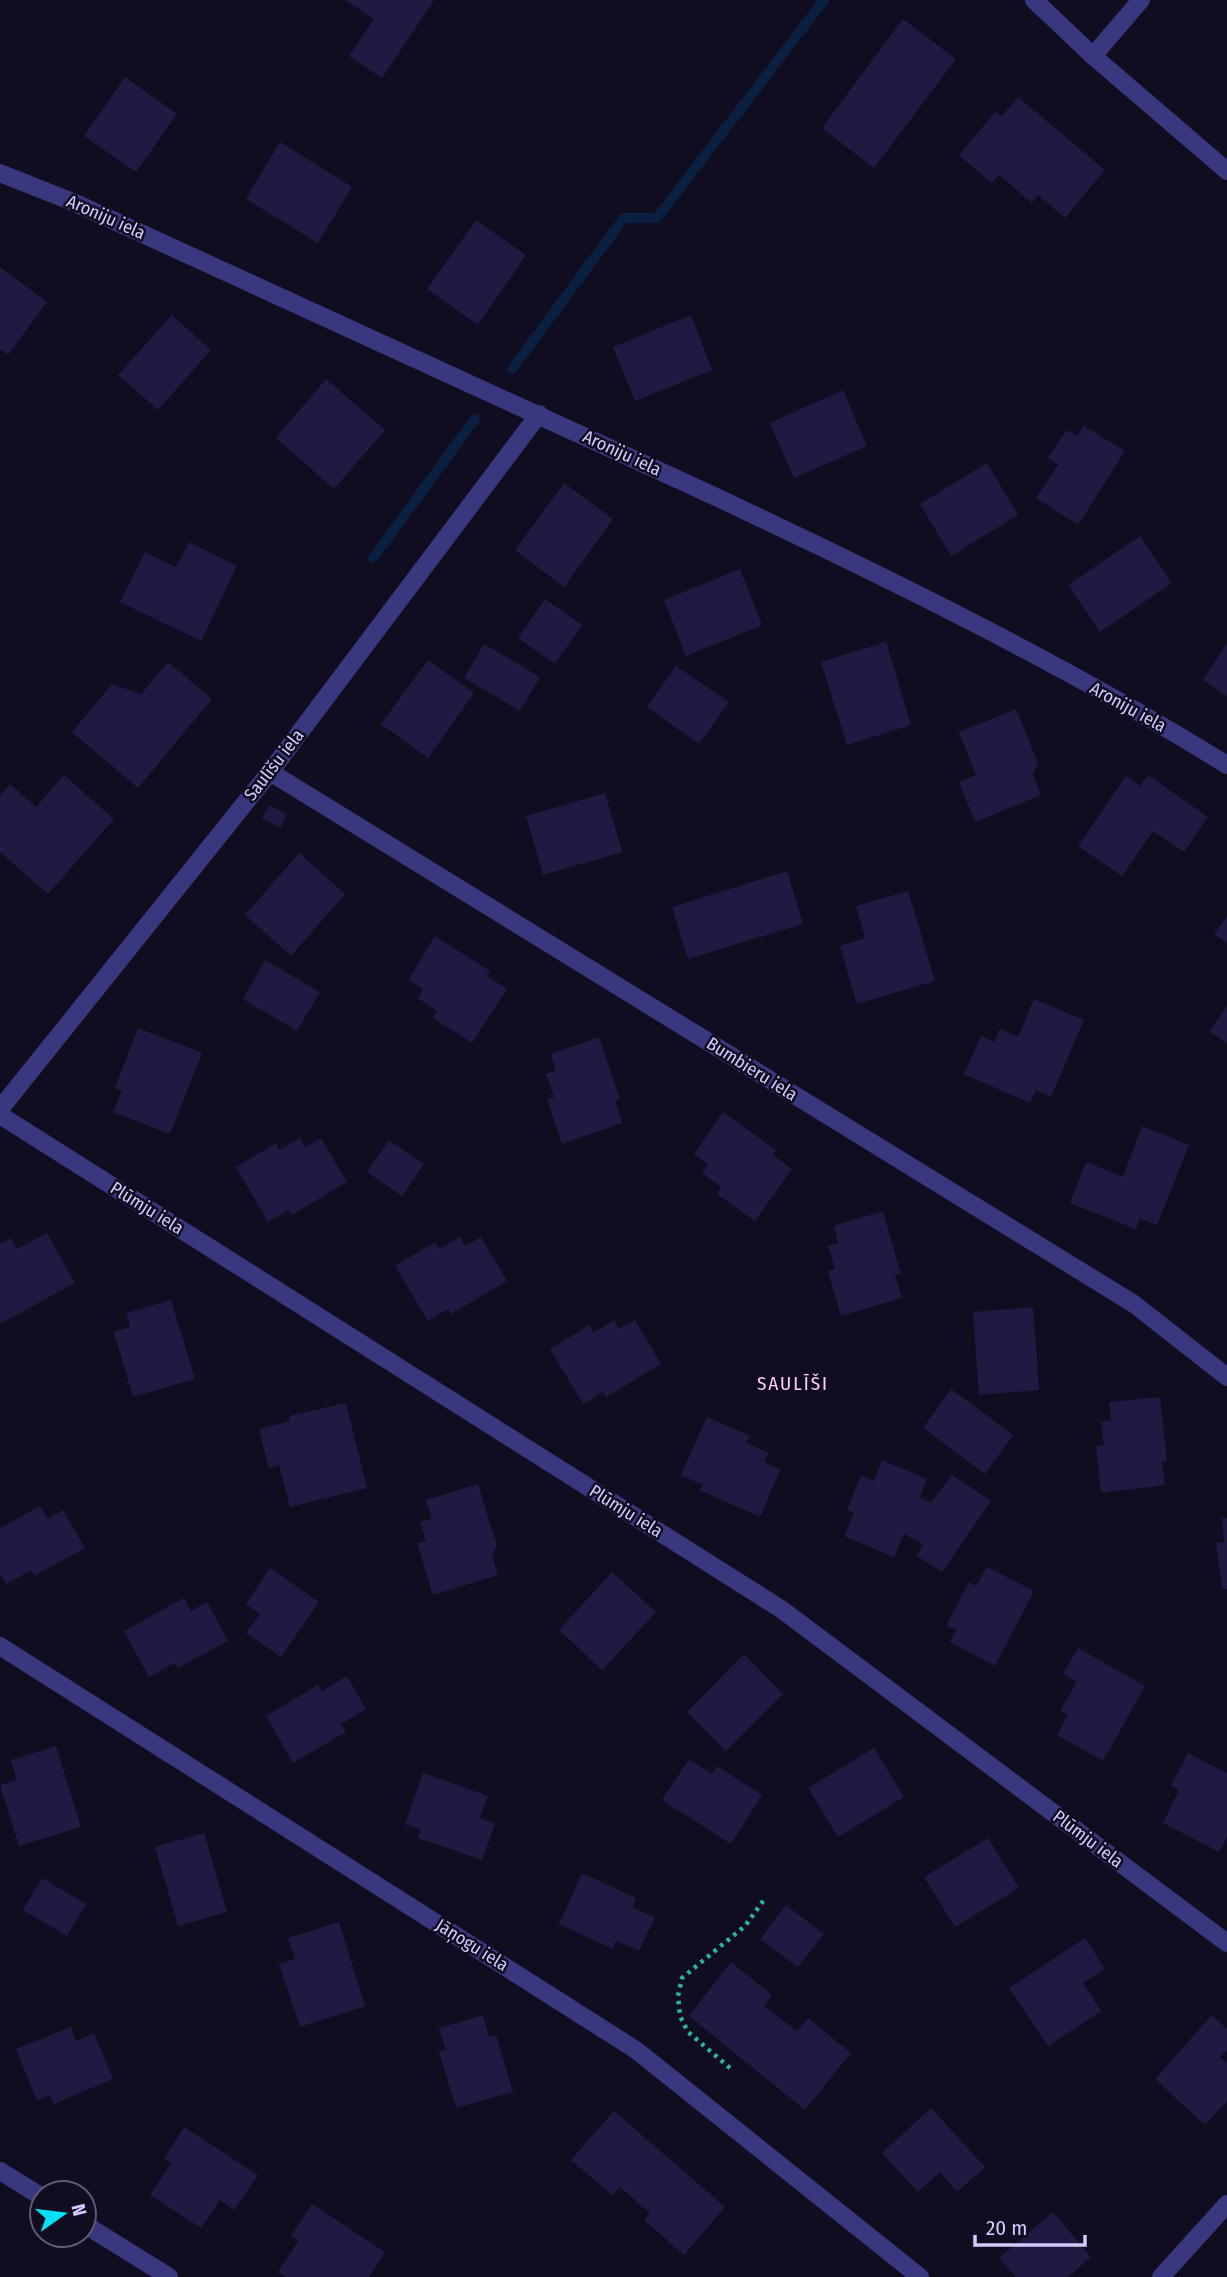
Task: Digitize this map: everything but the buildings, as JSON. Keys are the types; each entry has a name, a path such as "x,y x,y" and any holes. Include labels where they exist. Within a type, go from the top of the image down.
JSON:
{"street":[{"path":"1034,0 1093,56 1227,171"},
{"path":"1093,56 1141,0"},
{"name":"Aroniju iela","path":"0,173 73,202 539,414 892,580 1163,725 1227,765"},
{"name":"Saulīšu iela","path":"0,1109 270,772 539,414"},
{"name":"Bumbieru iela","path":"270,772 1134,1304 1227,1377"},
{"name":"Plūmju iela","path":"0,1115 781,1609 1227,1943"},
{"name":"Jāņogu iela","path":"0,1646 636,2050 920,2277"},
{"path":"0,2171 28,2188"},
{"path":"1161,2277 1227,2204"},
{"path":"98,2233 169,2277"}],"path":[{"path":"730,2068 688,2032 680,2016 678,1996 682,1978 745,1926 766,1898"}],"waterway":[{"path":"512,369 624,218 657,218 824,0"},
{"path":"373,558 475,419"}],"district":[{"name":"SAULĪŠI","path":"793,1383"}]}
